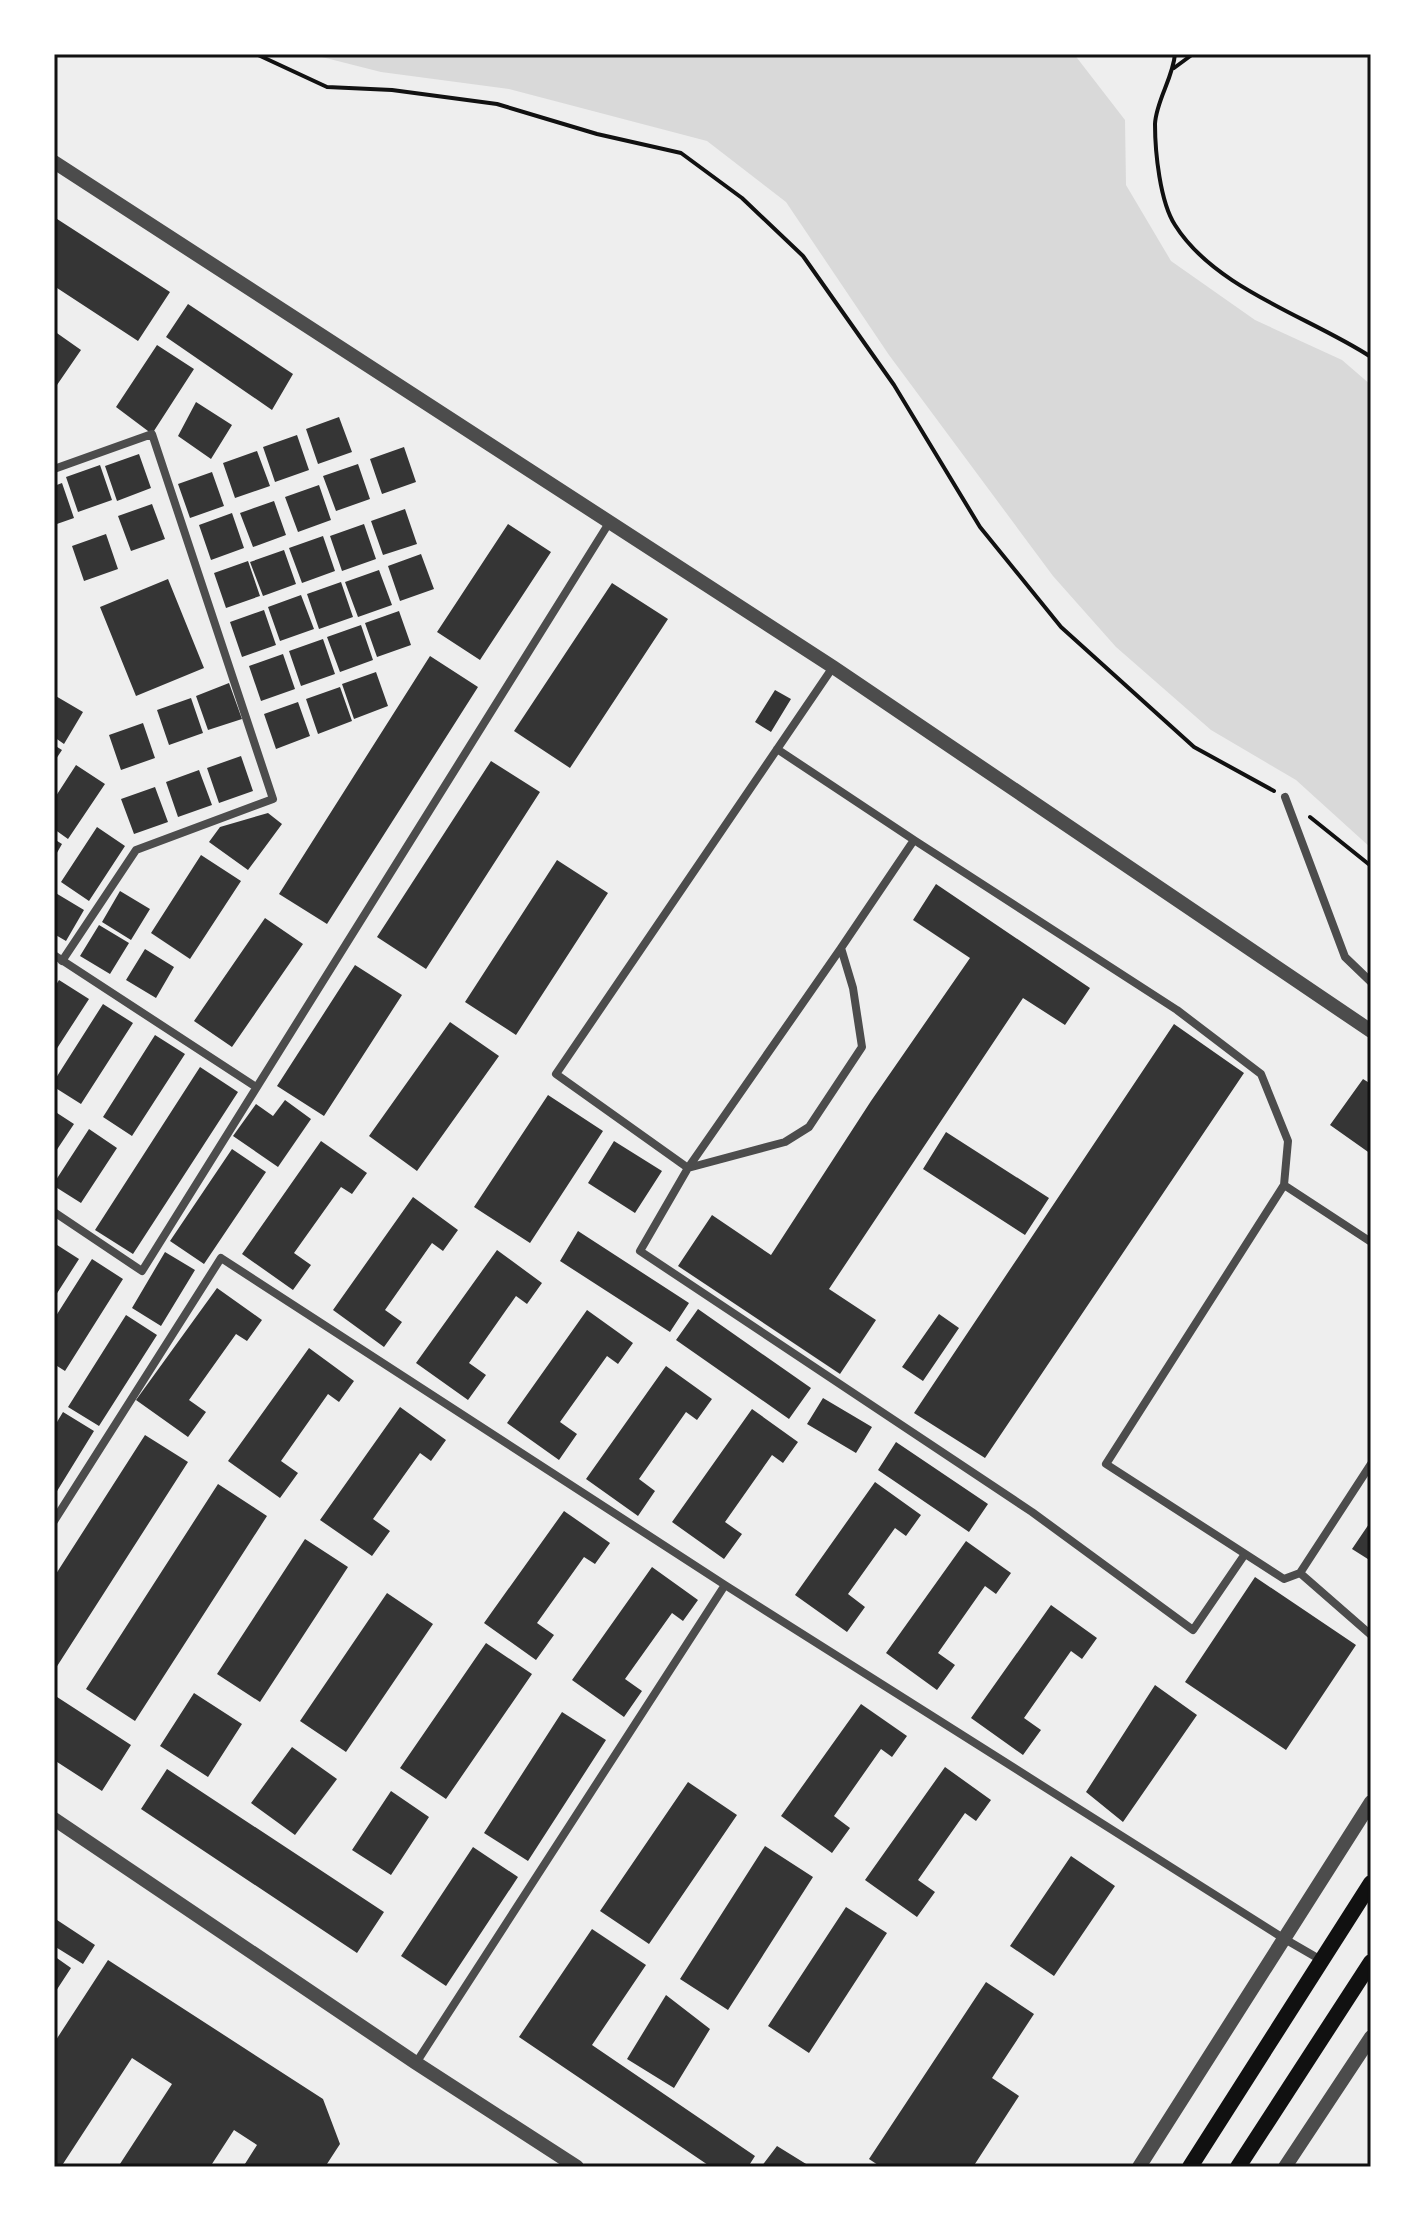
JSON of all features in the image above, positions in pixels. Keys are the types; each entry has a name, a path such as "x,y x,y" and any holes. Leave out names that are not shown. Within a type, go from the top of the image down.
{"main road":[{"path":"1190,2167 1371,1883"},
{"path":"1238,2167 1371,1962"}],"street":[{"path":"54,162 833,667 1371,1031"},
{"path":"54,469 152,434 273,799 136,850 58,958 256,1087"},
{"path":"54,1212 142,1271 609,523"},
{"path":"688,1168 556,1074 833,667"},
{"path":"777,749 1177,1010 1261,1074 1288,1141 1284,1185 1106,1464 1284,1579 1300,1573 1371,1464"},
{"path":"1285,797 1345,957 1371,982"},
{"path":"914,840 688,1168 640,1251 1032,1512 1193,1630 1245,1554"},
{"path":"688,1168 785,1142 809,1127 862,1047 853,988 841,948"},
{"path":"1284,1185 1371,1242"},
{"path":"54,1521 221,1258 725,1585 1322,1960"},
{"path":"1300,1573 1371,1635"},
{"path":"416,2063 725,1585"},
{"path":"1139,2167 1371,1802"},
{"path":"54,1819 416,2063 577,2167"},
{"path":"1285,2167 1371,2037"}],"path":[{"path":"256,54 327,87 392,90 497,104 597,134 681,153 742,198 803,256 894,385 980,527 1061,627 1194,747 1285,797 1371,866"},
{"path":"1175,54 1174,68 1155,120 1157,171 1173,223 1201,258 1272,304 1371,357"},
{"path":"1174,68 1193,54"}],"shaded area":[{"path":"54,54 1371,54 1371,2167 54,2167"},
{"path":"310,54 1074,54 1125,120 1126,185 1171,261 1255,320 1342,360 1371,385 1371,848 1296,780 1211,730 1116,647 1053,576 889,355 786,202 707,141 509,89 381,72"}],"building":[{"path":"54,217 170,292 138,341 54,286"},
{"path":"188,304 293,374 272,410 166,337"},
{"path":"54,331 81,350 57,385 54,383"},
{"path":"157,345 194,369 152,434 116,407"},
{"path":"196,402 232,425 211,459 178,436"},
{"path":"339,417 352,452 318,464 306,429"},
{"path":"297,435 309,470 275,482 263,447"},
{"path":"404,447 416,482 382,494 370,459"},
{"path":"257,451 270,486 235,498 223,463"},
{"path":"139,454 151,488 117,501 105,466"},
{"path":"358,464 370,499 336,511 323,476"},
{"path":"100,465 112,500 78,512 66,477"},
{"path":"212,472 224,506 190,518 178,484"},
{"path":"62,483 74,518 54,525 54,486"},
{"path":"319,485 331,520 298,532 285,497"},
{"path":"274,501 286,535 253,547 240,513"},
{"path":"152,504 165,539 131,551 118,516"},
{"path":"405,509 417,544 383,555 371,521"},
{"path":"232,513 244,548 211,560 199,525"},
{"path":"364,524 376,559 342,571 330,536"},
{"path":"508,524 551,552 480,660 437,632"},
{"path":"106,534 118,569 84,581 72,546"},
{"path":"323,536 335,571 302,583 289,548"},
{"path":"284,550 296,584 263,596 250,562"},
{"path":"421,554 434,589 400,601 388,566"},
{"path":"248,561 260,596 226,608 214,573"},
{"path":"379,570 392,605 358,617 345,582"},
{"path":"168,579 204,668 136,696 100,607"},
{"path":"341,582 353,617 319,629 307,594"},
{"path":"612,583 668,619 570,768 514,731"},
{"path":"301,595 314,629 280,641 268,607"},
{"path":"264,610 276,645 242,657 230,622"},
{"path":"399,611 411,645 377,657 365,623"},
{"path":"361,625 373,660 340,672 327,637"},
{"path":"323,639 335,674 301,686 289,651"},
{"path":"283,654 295,689 261,701 249,666"},
{"path":"430,656 478,687 327,924 279,894"},
{"path":"376,672 388,706 354,719 342,684"},
{"path":"229,683 242,719 208,730 196,696"},
{"path":"340,687 352,721 318,734 306,699"},
{"path":"775,690 791,699 771,732 755,722"},
{"path":"54,695 83,712 64,744 54,737"},
{"path":"191,698 203,733 169,745 157,710"},
{"path":"298,702 310,736 276,749 264,714"},
{"path":"143,723 155,758 121,770 109,735"},
{"path":"54,745 62,750 54,762"},
{"path":"241,756 253,791 219,803 207,768"},
{"path":"491,761 540,792 426,969 377,937"},
{"path":"76,765 105,784 68,839 54,829 54,799"},
{"path":"199,770 212,805 178,817 166,782"},
{"path":"155,787 168,822 134,834 121,799"},
{"path":"268,813 282,824 248,870 209,842 220,827"},
{"path":"97,827 125,846 89,901 61,882"},
{"path":"54,839 62,844 54,858"},
{"path":"201,855 241,881 190,959 151,933"},
{"path":"557,860 608,893 516,1035 465,1002"},
{"path":"936,884 1090,988 1065,1025 1023,998 829,1289 876,1320 840,1374 678,1266 712,1215 771,1255 871,1101 970,958 913,920"},
{"path":"120,891 150,909 131,940 102,922"},
{"path":"54,892 84,910 66,941 54,934"},
{"path":"265,918 303,944 232,1047 194,1021"},
{"path":"99,925 129,943 110,974 80,956"},
{"path":"145,949 174,967 156,998 126,980"},
{"path":"355,965 402,995 324,1116 277,1086"},
{"path":"59,980 89,999 54,1053 54,988"},
{"path":"103,1004 133,1023 81,1104 54,1087 54,1081"},
{"path":"450,1022 499,1056 417,1171 369,1136"},
{"path":"1174,1024 1244,1073 985,1458 914,1413"},
{"path":"155,1035 185,1054 132,1136 103,1117"},
{"path":"200,1067 238,1092 133,1254 95,1230"},
{"path":"1363,1079 1371,1084 1371,1154 1330,1125"},
{"path":"548,1095 603,1131 530,1243 474,1207"},
{"path":"285,1100 311,1119 278,1167 233,1136 256,1104 273,1116"},
{"path":"54,1111 74,1124 54,1154"},
{"path":"89,1129 117,1148 81,1203 54,1186 54,1183"},
{"path":"946,1132 1049,1198 1025,1235 923,1169"},
{"path":"321,1141 367,1173 352,1194 341,1187 294,1253 311,1265 293,1290 242,1254"},
{"path":"614,1141 662,1171 635,1213 588,1183"},
{"path":"232,1149 266,1172 204,1264 170,1241"},
{"path":"413,1197 458,1230 443,1251 432,1243 385,1310 402,1322 384,1347 333,1310"},
{"path":"578,1231 689,1303 670,1332 560,1261"},
{"path":"54,1243 79,1259 54,1298"},
{"path":"497,1250 542,1283 527,1304 516,1296 469,1363 486,1375 468,1400 416,1363"},
{"path":"165,1252 195,1270 161,1326 132,1308"},
{"path":"92,1259 123,1279 65,1371 54,1364 54,1319"},
{"path":"217,1288 262,1320 247,1341 236,1334 189,1400 206,1412 188,1437 136,1400"},
{"path":"698,1309 811,1388 789,1419 676,1340"},
{"path":"587,1310 633,1343 618,1364 607,1356 560,1422 577,1434 559,1460 507,1423"},
{"path":"939,1314 959,1328 923,1381 902,1367"},
{"path":"126,1315 157,1335 99,1426 68,1407"},
{"path":"309,1348 354,1381 339,1402 328,1394 281,1461 298,1473 280,1498 228,1461"},
{"path":"666,1366 712,1399 697,1420 686,1412 639,1479 655,1491 638,1516 586,1479"},
{"path":"823,1398 872,1427 856,1453 807,1424"},
{"path":"400,1407 446,1440 431,1461 420,1453 373,1519 390,1531 372,1556 320,1520"},
{"path":"752,1409 798,1442 783,1463 772,1455 725,1522 742,1534 724,1559 672,1522"},
{"path":"63,1412 94,1431 54,1496 54,1427"},
{"path":"145,1435 188,1462 54,1671 54,1577"},
{"path":"896,1442 988,1504 969,1532 878,1470"},
{"path":"875,1482 921,1515 906,1536 895,1528 848,1594 865,1607 847,1632 795,1595"},
{"path":"218,1484 267,1516 135,1721 86,1689"},
{"path":"564,1511 610,1543 595,1564 584,1557 537,1623 554,1635 536,1660 484,1623"},
{"path":"1371,1521 1371,1561 1352,1549"},
{"path":"305,1539 348,1567 260,1702 217,1674"},
{"path":"966,1541 1011,1573 996,1594 985,1586 938,1653 955,1665 937,1690 886,1653"},
{"path":"652,1567 698,1600 683,1621 672,1613 625,1679 642,1691 624,1717 572,1680"},
{"path":"1255,1577 1356,1645 1286,1750 1185,1682"},
{"path":"387,1593 433,1624 346,1752 300,1721"},
{"path":"1051,1605 1097,1638 1082,1659 1071,1651 1024,1718 1041,1730 1023,1755 971,1718"},
{"path":"486,1643 532,1674 446,1799 400,1768"},
{"path":"1155,1685 1197,1715 1123,1822 1086,1792"},
{"path":"194,1693 242,1724 208,1777 160,1746"},
{"path":"54,1695 131,1745 102,1791 54,1760"},
{"path":"861,1704 907,1736 892,1757 881,1749 834,1816 850,1828 832,1853 781,1816"},
{"path":"562,1712 606,1740 528,1861 484,1833"},
{"path":"292,1747 337,1779 295,1835 251,1803"},
{"path":"945,1767 991,1800 976,1821 965,1813 918,1880 935,1892 917,1917 865,1880"},
{"path":"167,1769 384,1912 357,1953 141,1809"},
{"path":"688,1782 737,1815 649,1944 600,1911"},
{"path":"391,1791 429,1817 391,1875 352,1850"},
{"path":"765,1846 813,1877 728,2010 680,1979"},
{"path":"473,1847 518,1877 446,1986 401,1956"},
{"path":"1071,1856 1115,1886 1054,1976 1010,1946"},
{"path":"846,1907 887,1933 809,2053 768,2026"},
{"path":"54,1918 95,1945 83,1964 54,1946"},
{"path":"592,1929 646,1965 592,2045 755,2156 748,2167 711,2167 519,2037"},
{"path":"54,1956 71,1968 54,1994"},
{"path":"108,1960 323,2099 340,2144 325,2167 243,2167 257,2145 234,2130 210,2167 118,2167 172,2084 132,2058 61,2167 54,2167 54,2043"},
{"path":"986,1982 1034,2014 992,2078 1019,2096 973,2167 881,2167 869,2159"},
{"path":"666,1995 710,2029 674,2088 627,2059"},
{"path":"777,2146 811,2167 761,2167"}]}
